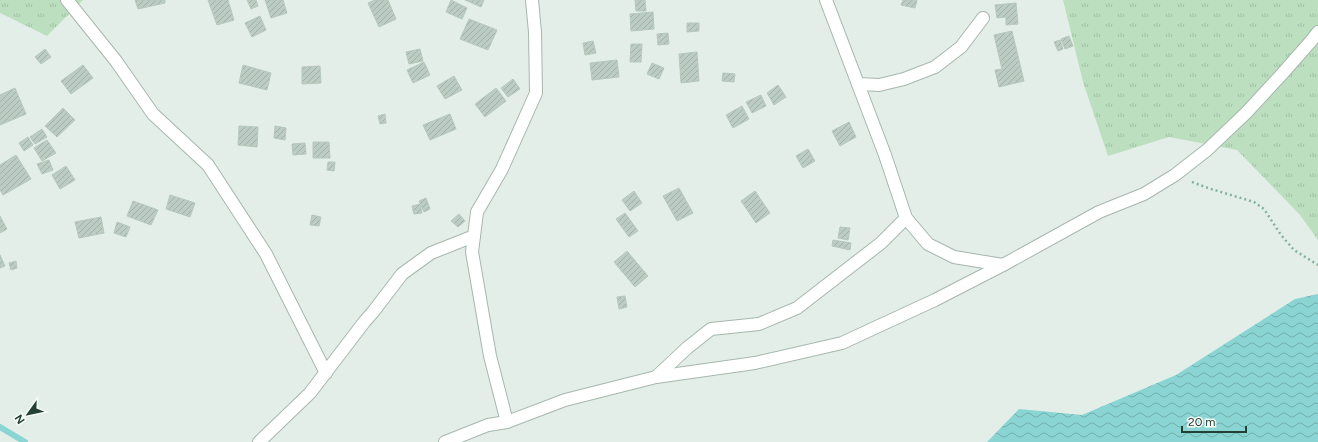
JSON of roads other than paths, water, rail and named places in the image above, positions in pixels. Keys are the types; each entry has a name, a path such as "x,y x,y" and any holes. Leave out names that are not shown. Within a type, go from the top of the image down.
{"street":[{"path":"67,0 116,61 153,114 208,165 266,254 326,373"},
{"path":"507,422 490,356 472,252 477,212 502,170 536,93 535,32 532,0"},
{"path":"826,0 906,218 928,244 954,257 1003,265"},
{"path":"858,84 879,85 904,79 935,67 961,47 983,18"},
{"path":"445,442 488,425 507,422 565,400 656,377 755,363 842,343 935,300 1003,265 1099,212 1144,194 1175,175 1207,150 1246,113 1318,32"},
{"path":"656,377 687,348 711,329 759,324 797,308 881,243 906,218"},
{"path":"259,442 310,394 402,274 431,253 474,236"}],"water":[{"path":"1318,294 1318,442 987,442 1019,409 1082,415 1176,375 1295,299"}],"waterway":[{"path":"0,427 25,442"}]}
